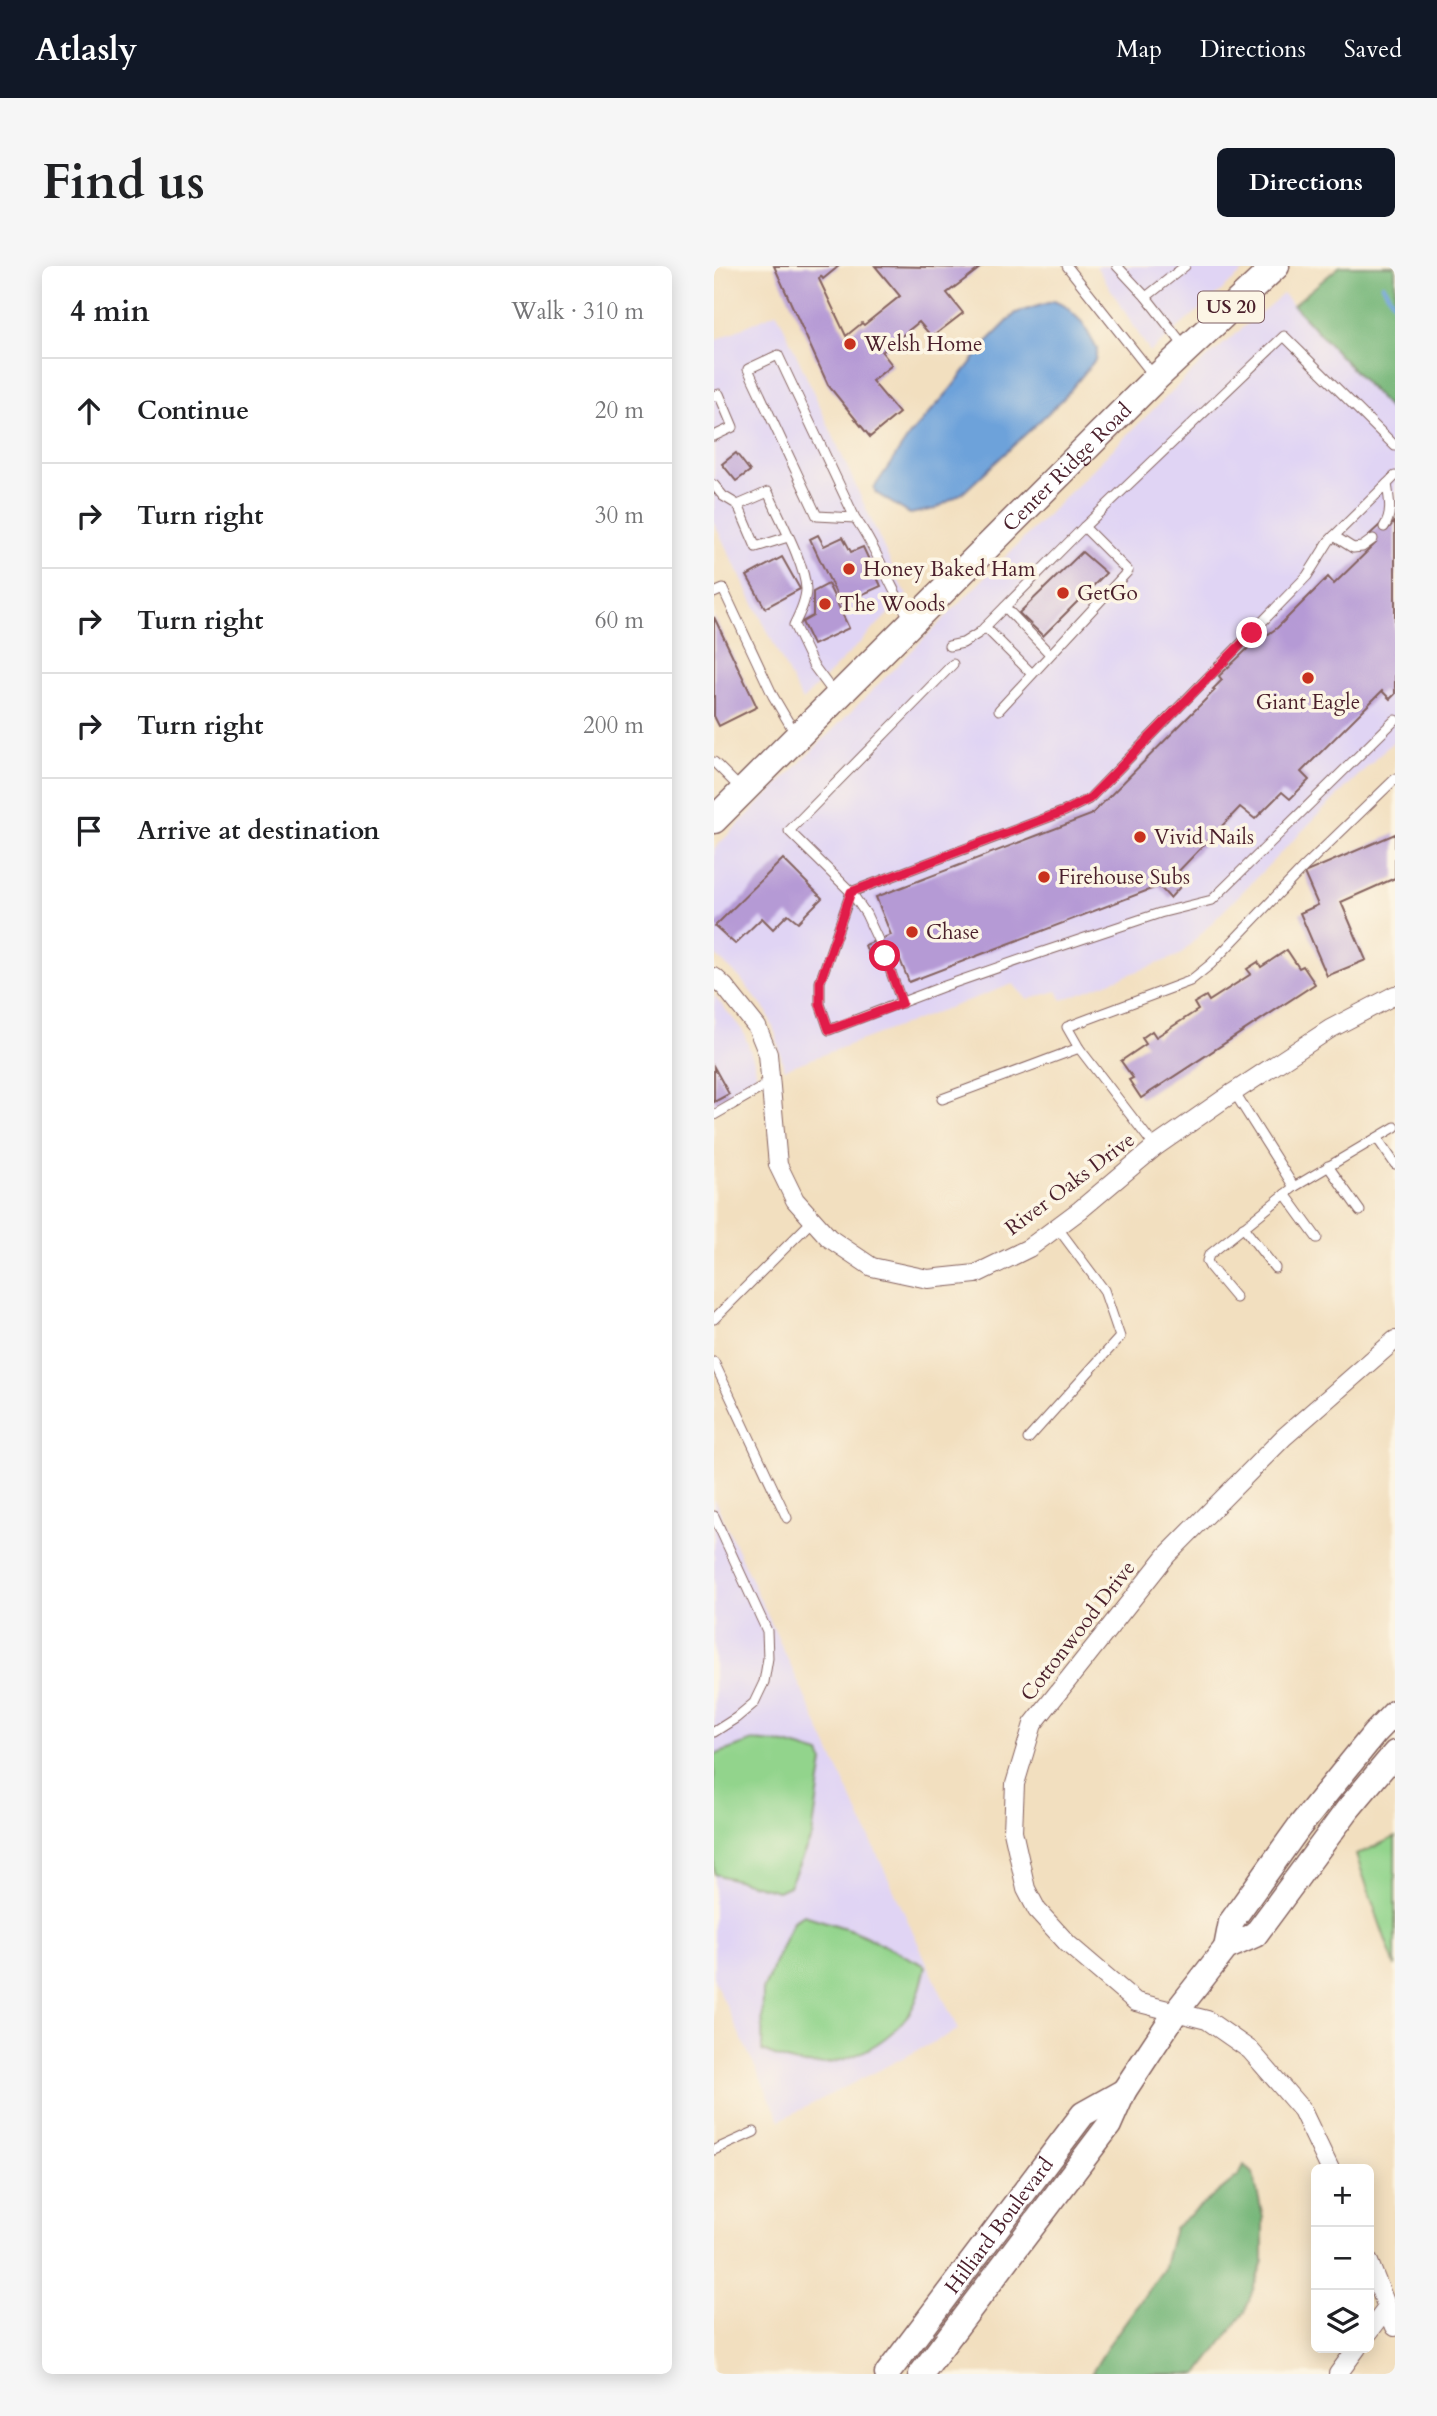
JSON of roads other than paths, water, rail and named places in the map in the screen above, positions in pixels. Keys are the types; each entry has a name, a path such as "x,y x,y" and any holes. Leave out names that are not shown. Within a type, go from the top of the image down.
{"main road":[{"name":"Center Ridge Road","path":"714,820 1156,378 1276,266"},
{"name":"Hilliard Boulevard","path":"921,2374 1110,2125 1124,2091 1176,2012 1226,1948 1231,1922 1299,1827 1395,1712"},
{"name":"Hilliard Boulevard","path":"1226,1948 1255,1935 1348,1810 1395,1753"},
{"name":"Hilliard Boulevard","path":"887,2374 1083,2114 1124,2091"}],"street":[{"name":"River Oaks Drive","path":"714,977 757,1027 768,1054 778,1165 795,1200 829,1238 872,1267 928,1279 976,1274 1029,1248 1155,1147 1234,1092 1330,1029 1395,995"},
{"name":"Cottonwood Drive","path":"1328,2164 1301,2110 1250,2050 1207,2020 1136,2001 1068,1944 1037,1910 1026,1889 1013,1831 1015,1784 1033,1724 1167,1555 1283,1437 1395,1340"},
{"path":"1374,2275 1395,2327"},
{"path":"1374,2325 1387,2308"},
{"path":"1338,2374 1353,2353"}],"lane":[{"path":"1068,266 1156,378"},
{"path":"1118,266 1186,349"},
{"path":"1146,297 1185,266"},
{"path":"949,646 968,640 985,627 1084,527 1283,336 1395,446"},
{"path":"855,519 817,516 748,369 778,355 855,519 912,622"},
{"path":"714,396 719,394 733,427 714,436"},
{"path":"851,892 1089,799 1307,576 1334,536 1395,476"},
{"path":"1384,527 1389,517 1387,484"},
{"path":"714,485 723,496 738,505 756,547 788,537"},
{"path":"738,505 768,492 801,568 806,590 800,614 794,625 813,665 837,697"},
{"path":"999,710 1128,571 1084,527"},
{"path":"1334,536 1353,548 1362,547 1373,540"},
{"path":"714,593 723,589 773,696 797,737"},
{"path":"1005,607 1050,654"},
{"path":"985,627 1032,674"},
{"path":"878,940 866,914 851,892 789,831 953,663"},
{"path":"851,892 820,982 820,1004 829,1030 1160,913 1212,900 1395,720"},
{"path":"714,762 743,791"},
{"path":"1155,1147 1079,1048 1067,1027 1190,981 1211,964 1302,869 1395,779"},
{"path":"885,956 902,1003"},
{"path":"942,1099 1079,1048"},
{"path":"714,1115 772,1082"},
{"path":"1234,1092 1317,1238"},
{"path":"1236,1298 1210,1267 1207,1261 1209,1255 1289,1191 1395,1128"},
{"path":"1377,1138 1395,1164"},
{"path":"1328,1166 1360,1211"},
{"path":"714,1319 813,1220"},
{"path":"1027,1439 1119,1337 1104,1290 1057,1227"},
{"path":"1243,1227 1275,1268"},
{"path":"714,1362 788,1518"},
{"path":"714,1516 767,1631 768,1658 764,1682 754,1703 714,1732"},
{"path":"714,2150 754,2132"}],"water":[{"path":"1054,301 1065,306 1082,322 1097,349 1095,360 1063,399 964,492 935,509 910,514 876,493 874,488 909,436 988,341 1016,313"}],"waterway":[{"path":"1383,285 1395,305"}],"place":[{"name":"Welsh Home","path":"850,344"},
{"name":"Honey Baked Ham","path":"849,569"},
{"name":"GetGo","path":"1063,593"},
{"name":"The Woods","path":"825,604"},
{"name":"Giant Eagle","path":"1308,678"},
{"name":"Vivid Nails","path":"1140,837"},
{"name":"Firehouse Subs","path":"1044,877"},
{"name":"Chase","path":"912,932"}]}
